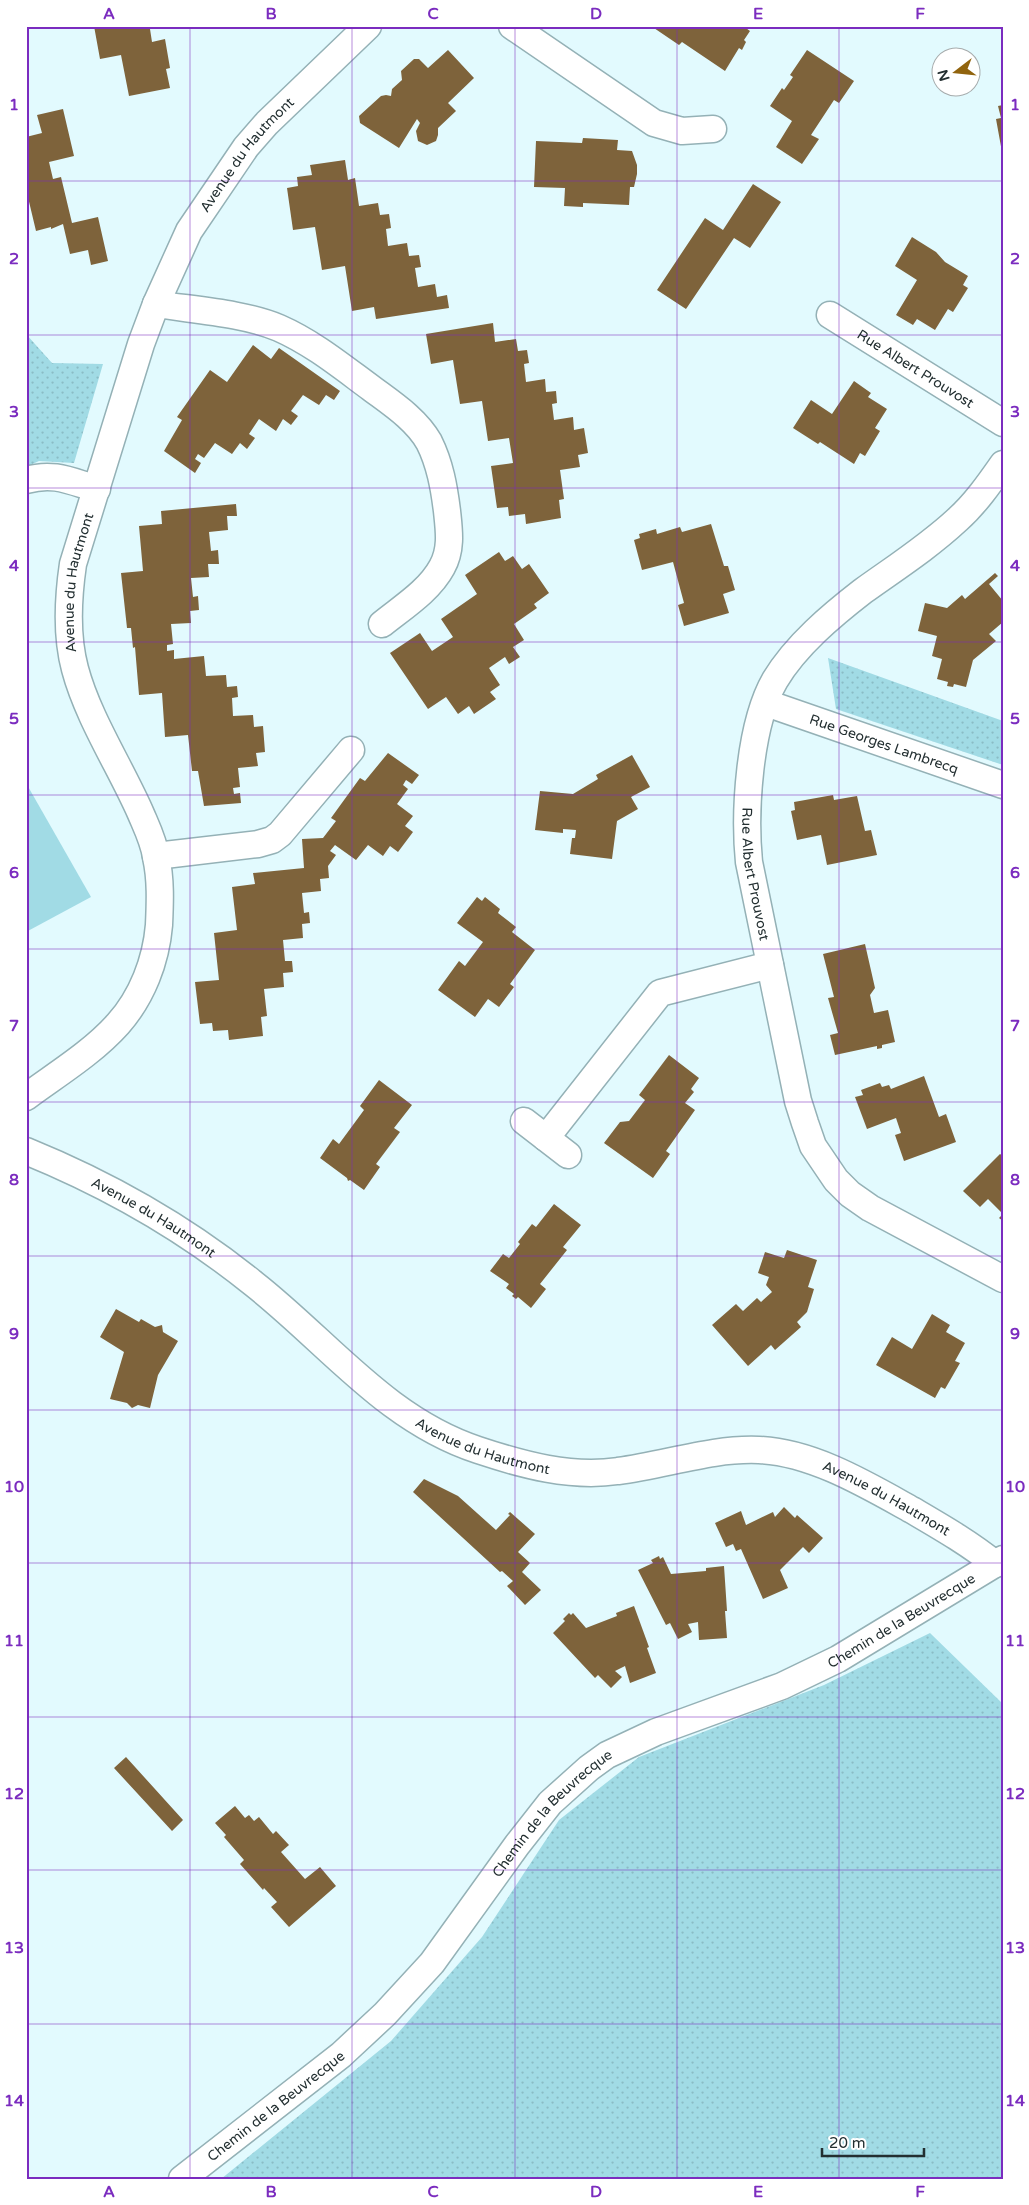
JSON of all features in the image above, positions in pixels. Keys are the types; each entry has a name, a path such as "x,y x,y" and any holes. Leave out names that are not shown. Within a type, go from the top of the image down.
{"street":[{"name":"Avenue du Hautmont","path":"26,1097 102,1041 132,1006 144,986 158,939 159,901 156,856 137,806 89,706 75,670 69,626 70,583 73,564 141,344 156,304 189,231 246,147 267,122 368,26"},
{"path":"512,26 654,123 682,131 713,129"},
{"path":"156,304 250,319 277,327 301,338 330,357 400,410 416,424 428,440 437,460 443,482 450,535 448,553 433,581 382,624"},
{"name":"Rue Albert Prouvost","path":"830,315 1003,423"},
{"name":"Rue Albert Prouvost","path":"1003,464 983,492 959,519 936,539 861,593 810,638 791,658 775,680 766,703 754,746 747,842 798,1101 813,1146 824,1164 850,1194 870,1208 1003,1279"},
{"path":"26,480 41,476 57,476 97,489"},
{"name":"Rue Georges Lambrecq","path":"766,703 1003,785"},
{"path":"156,856 258,844 272,840 280,834 351,750"},
{"path":"546,1138 660,993 770,965"},
{"path":"524,1121 568,1155"},
{"name":"Avenue du Hautmont","path":"26,1151 150,1213 218,1257 279,1304 341,1362 392,1406 445,1437 476,1450 541,1468 569,1472 618,1471 718,1452 762,1450 786,1454 805,1459 868,1485 999,1561"},
{"name":"Chemin de la Beuvrecque","path":"182,2179 340,2055 385,2014 432,1963 517,1845 550,1803 589,1768 607,1755 656,1732 774,1689 838,1659 999,1561"}],"shaded area":[{"path":"26,334 52,363 103,364 74,463 39,461 26,467"},
{"path":"828,658 1003,721 1003,765 836,709"},
{"path":"26,783 91,897 26,932"},
{"path":"930,1633 1003,1704 1003,2179 221,2179 391,2041 482,1937 559,1820 639,1757 824,1685"}],"building":[{"path":"94,26 157,26 150,29 152,42 165,39 170,68 166,69 170,88 129,96 121,55 100,59"},
{"path":"651,26 743,26 750,31 744,40 746,42 742,50 739,48 725,71 682,42 679,45"},
{"path":"448,50 474,78 448,103 456,111 438,128 436,141 427,145 418,141 416,131 420,123 417,119 399,148 360,123 359,116 381,96 391,96 392,89 402,80 401,71 414,59 419,59 428,68"},
{"path":"807,50 854,81 839,103 834,100 811,135 819,139 802,164 776,147 792,121 770,106 782,88 784,90 793,77 790,75"},
{"path":"1003,105 1002,152 996,119 1001,118 998,106"},
{"path":"63,109 74,156 49,162 53,179 61,177 72,223 98,217 108,261 91,265 88,250 70,254 63,224 51,229 51,227 36,231 26,189 26,137 42,133 37,115"},
{"path":"583,138 618,140 617,150 632,151 637,165 637,174 634,187 630,187 629,205 583,203 583,207 564,206 565,188 534,187 536,141 582,143"},
{"path":"345,160 348,180 355,178 359,206 378,203 380,215 389,214 391,228 386,229 388,246 407,243 409,256 419,255 421,267 415,268 418,287 435,284 437,297 447,295 449,308 376,319 374,307 352,311 345,266 322,270 315,227 293,230 287,188 298,186 297,177 312,175 310,165"},
{"path":"753,184 781,202 750,248 734,238 686,309 657,290 705,218 723,230"},
{"path":"912,237 936,252 945,262 968,276 963,285 968,288 953,312 948,309 935,330 917,319 913,325 896,315 917,280 895,266"},
{"path":"493,323 495,342 516,339 518,351 527,350 529,363 524,364 526,382 545,379 546,392 556,391 557,403 552,404 554,420 573,417 574,430 584,428 588,453 578,455 580,467 560,470 564,499 559,500 561,518 526,524 525,514 509,516 508,507 497,508 491,466 513,463 509,438 488,441 482,401 460,404 453,360 431,364 426,334"},
{"path":"253,345 271,359 279,348 340,391 334,400 326,395 319,405 303,395 291,411 298,416 291,425 283,419 276,431 259,419 249,434 255,438 247,449 240,443 232,454 215,443 204,458 198,454 195,459 201,463 195,473 164,451 182,420 177,417 210,370 227,382"},
{"path":"854,381 871,393 868,397 887,409 875,428 880,431 865,456 860,453 854,464 820,442 818,444 793,428 811,400 832,414"},
{"path":"236,504 237,516 227,516 228,530 209,532 211,551 218,550 219,564 208,564 209,577 191,578 193,597 198,596 199,610 190,611 191,623 171,624 173,644 167,645 167,651 174,650 174,659 204,656 206,676 226,675 227,687 237,686 238,697 232,698 233,716 253,715 254,727 263,726 265,752 256,753 258,766 238,768 240,787 233,788 234,794 240,793 241,803 204,806 198,771 192,771 188,735 165,737 162,693 139,695 135,647 133,648 131,628 127,628 121,573 143,571 139,526 162,524 161,511"},
{"path":"711,524 724,566 728,566 735,590 723,594 729,613 684,626 678,605 684,603 673,562 642,570 634,540 640,538 639,534 656,529 657,534 680,527 682,532"},
{"path":"499,552 505,561 513,556 522,569 529,564 549,593 534,604 537,608 514,624 524,640 513,647 520,657 509,664 505,657 489,668 500,685 490,692 496,699 474,714 469,706 458,714 446,697 428,709 390,653 420,633 432,651 453,637 441,619 477,594 465,575"},
{"path":"995,573 998,576 989,584 1003,601 1003,622 989,634 996,641 973,660 966,687 954,684 953,687 947,686 948,682 937,679 942,659 932,656 937,636 918,631 925,603 947,608 962,595 965,599"},
{"path":"388,753 419,775 412,784 406,780 403,785 408,789 397,804 413,816 405,826 413,832 398,852 390,846 383,856 368,845 356,860 335,845 330,851 336,855 328,866 329,878 320,879 321,891 302,893 304,913 309,912 310,923 302,924 303,938 283,940 285,961 292,961 293,972 283,973 284,987 264,989 267,1016 261,1017 263,1036 229,1040 228,1030 213,1031 212,1023 200,1024 195,982 219,980 214,933 237,930 232,887 255,884 253,873 304,868 302,839 323,838 336,821 331,818 360,778 365,781"},
{"path":"632,755 650,787 631,797 638,809 617,821 612,859 570,854 572,838 575,838 576,830 563,829 563,833 535,830 540,791 573,794 598,779 596,775"},
{"path":"833,795 834,800 857,796 865,831 871,830 877,855 827,865 821,835 797,840 791,811 795,810 794,802"},
{"path":"477,897 482,901 485,897 500,909 498,913 516,927 512,932 535,950 510,984 514,987 499,1007 488,999 475,1017 438,990 459,961 465,966 483,942 457,923"},
{"path":"865,944 875,988 870,995 874,1013 888,1010 895,1042 882,1045 882,1048 877,1049 877,1046 835,1055 830,1035 838,1033 828,998 834,997 823,954"},
{"path":"669,1055 699,1078 691,1089 694,1092 685,1103 695,1110 666,1151 670,1154 653,1178 604,1143 620,1122 629,1121 645,1100 639,1095"},
{"path":"924,1076 939,1117 946,1114 956,1142 904,1161 895,1135 901,1133 896,1118 867,1129 855,1097 863,1095 861,1090 880,1083 882,1087 889,1085 891,1089"},
{"path":"379,1080 412,1105 394,1128 400,1132 376,1164 380,1167 364,1190 350,1180 348,1181 347,1178 320,1158 333,1139 339,1144 364,1110 360,1106"},
{"path":"1000,1154 1003,1156 1003,1214 988,1199 980,1207 963,1191"},
{"path":"554,1204 581,1225 563,1247 567,1250 540,1284 546,1289 531,1308 518,1297 516,1299 512,1296 514,1294 506,1288 509,1284 490,1271 503,1254 509,1258 520,1244 518,1242 532,1224 536,1227"},
{"path":"787,1250 817,1260 808,1287 814,1289 807,1312 797,1322 801,1327 775,1350 771,1345 748,1366 712,1325 736,1304 743,1311 757,1298 761,1302 772,1292 766,1285 769,1277 758,1273 765,1252 784,1258"},
{"path":"116,1309 139,1322 141,1319 155,1327 162,1325 163,1332 178,1341 158,1375 150,1408 138,1405 132,1408 127,1403 110,1399 124,1352 100,1337"},
{"path":"932,1314 950,1325 946,1332 965,1343 955,1361 960,1363 945,1389 941,1387 935,1398 876,1365 892,1337 912,1349"},
{"path":"424,1479 458,1496 496,1530 510,1515 508,1514 510,1512 535,1534 518,1552 530,1563 522,1572 541,1590 525,1605 507,1586 513,1581 502,1571 500,1572 413,1492"},
{"path":"784,1507 795,1518 797,1515 823,1538 809,1553 803,1547 780,1570 788,1588 763,1599 741,1549 736,1551 733,1544 726,1547 715,1523 741,1511 746,1525 773,1512 775,1517"},
{"path":"659,1556 660,1559 663,1557 671,1574 706,1571 706,1568 724,1566 727,1638 699,1640 698,1622 688,1624 692,1632 678,1639 670,1623 666,1625 638,1570 653,1563 651,1560"},
{"path":"634,1606 656,1673 630,1683 625,1666 615,1671 622,1677 611,1688 598,1675 595,1678 553,1633 565,1621 563,1619 569,1613 571,1615 573,1613 586,1628 617,1616 616,1613"},
{"path":"126,1757 183,1820 172,1831 114,1768"},
{"path":"235,1806 245,1818 249,1815 254,1821 259,1817 273,1834 276,1831 289,1845 281,1852 305,1879 320,1867 336,1886 289,1927 271,1907 277,1902 264,1888 263,1890 240,1864 244,1860 224,1837 226,1835 215,1823"}]}
